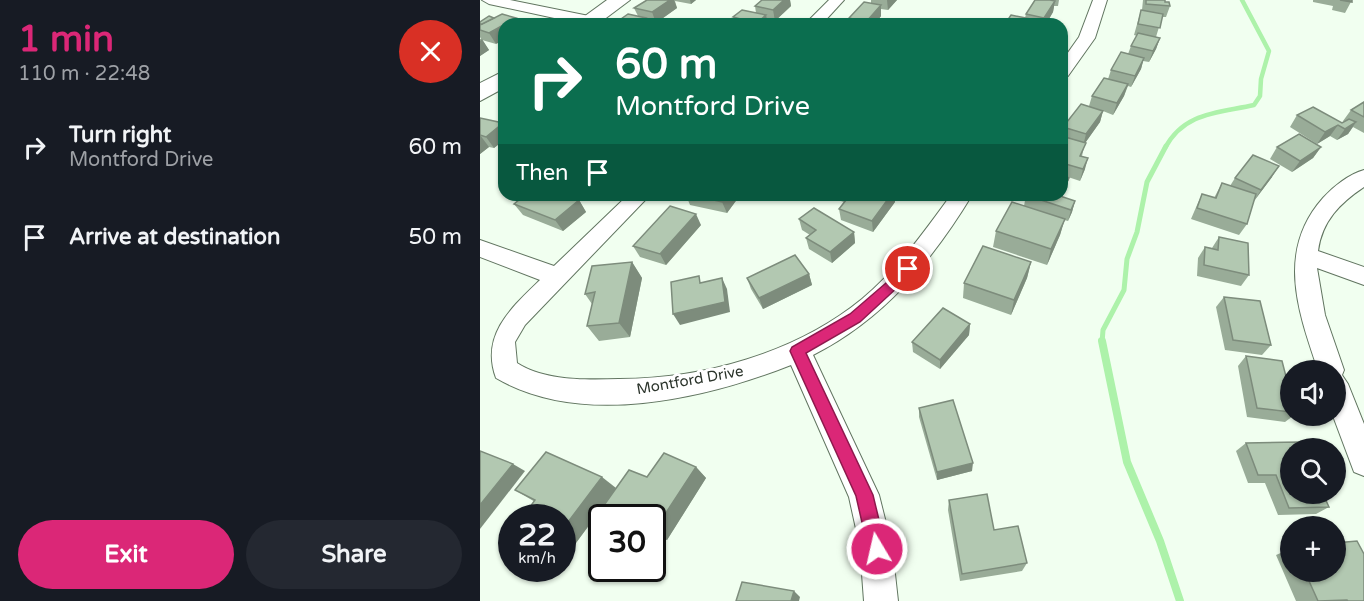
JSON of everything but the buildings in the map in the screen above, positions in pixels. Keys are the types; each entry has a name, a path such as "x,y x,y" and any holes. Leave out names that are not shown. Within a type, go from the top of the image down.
{"main road":[{"path":"594,18 620,0"},
{"path":"480,94 498,82"}],"street":[{"path":"489,0 566,18"},
{"path":"819,18 837,0"},
{"path":"1068,64 1087,38 1100,0"},
{"path":"1327,360 1310,310 1304,281 1305,255 1317,217 1331,199 1364,177"},
{"name":"Montford Drive","path":"634,201 516,318 505,333 500,349 505,370 525,382 580,391 624,392 721,378 758,367 798,351 855,318 885,293 908,269 958,201"},
{"path":"480,248 557,277"},
{"path":"1305,255 1364,276"},
{"path":"798,351 864,495 871,517 879,566 881,601"},
{"path":"1346,414 1364,462"}],"waterway":[{"path":"1165,148 1173,136 1192,121 1203,116 1254,105 1260,96 1261,79 1269,51 1242,0"},
{"path":"1102,342 1103,330 1124,290 1127,259 1137,232 1147,182 1166,146"},
{"path":"1102,342 1127,462 1160,541 1180,601"}],"route":[{"path":"877,549 864,495 798,351 855,318 885,293 908,269"}]}
